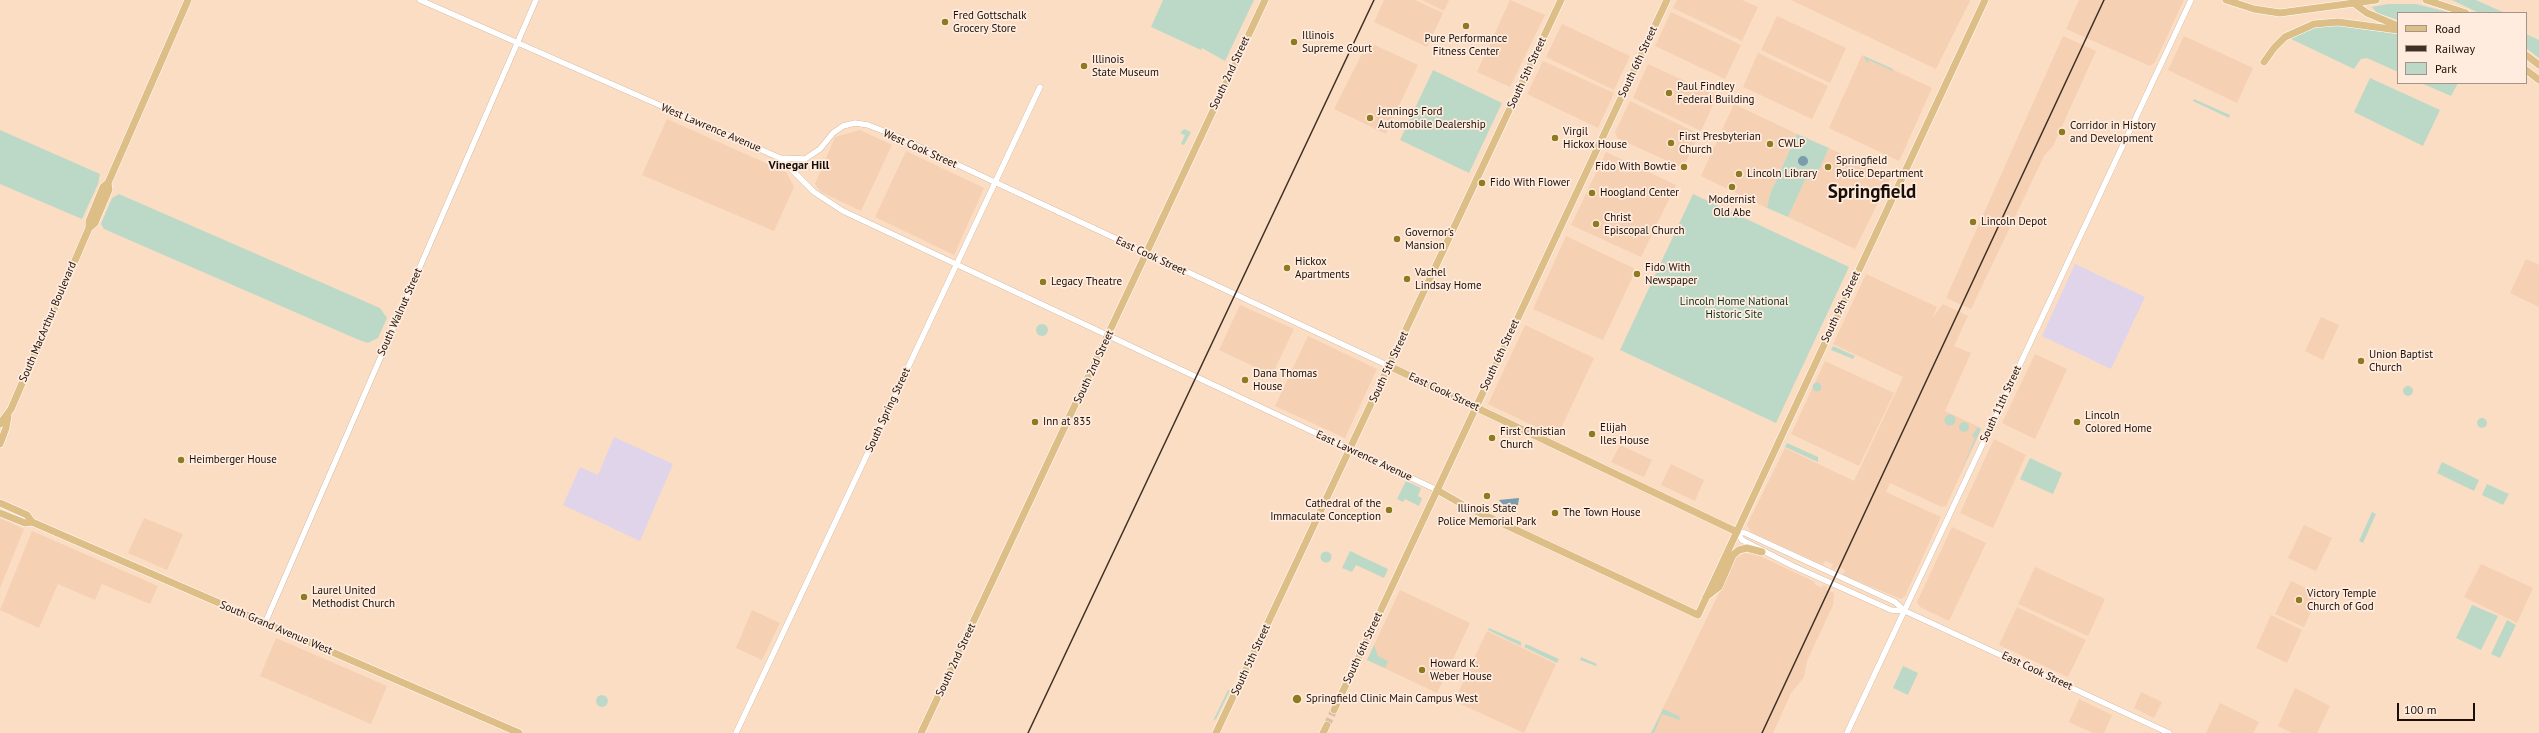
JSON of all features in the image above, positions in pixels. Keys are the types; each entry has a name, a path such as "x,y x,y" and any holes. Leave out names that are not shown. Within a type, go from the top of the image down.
{"main road":[{"name":"South MacArthur Boulevard","path":"0,444 6,428 8,416 89,228 94,223 107,195 108,183 188,0"},
{"name":"South 2nd Street","path":"921,733 1109,336 1265,0"},
{"name":"South 5th Street","path":"1216,733 1561,0"},
{"name":"South 6th Street","path":"1334,710 1668,0"},
{"name":"South 9th Street","path":"1698,615 1985,0"},
{"path":"2226,0 2254,9 2280,12 2317,9 2350,2 2376,0"},
{"path":"2317,9 2324,0"},
{"path":"2426,0 2463,12"},
{"path":"2350,2 2368,13 2397,26"},
{"path":"2264,62 2282,40 2294,31 2314,24 2338,22 2397,30"},
{"path":"2527,57 2539,65"},
{"path":"2527,71 2539,80"},
{"name":"East Cook Street","path":"1389,366 1737,532"},
{"name":"South MacArthur Boulevard","path":"0,424 8,416"},
{"name":"East Lawrence Avenue","path":"1437,490 1465,506 1698,615"},
{"name":"South Grand Avenue West","path":"0,503 27,515 32,522 519,733"},
{"name":"South Grand Avenue West","path":"0,513 25,523 32,522"},
{"path":"1706,598 1719,587 1736,552 1747,548 1762,552"},
{"path":"1323,733 1327,725"}],"street":[{"name":"West Lawrence Avenue","path":"420,0 780,158 822,198 843,211 1030,299"},
{"name":"South Walnut Street","path":"265,623 536,0"},
{"name":"South 11th Street","path":"1847,733 2191,0"},
{"name":"South Spring Street","path":"736,733 1040,87"},
{"name":"West Cook Street","path":"780,158 805,159 820,148 839,128 848,124 862,124 896,136 1064,215"},
{"name":"East Cook Street","path":"1064,215 1389,366"},
{"name":"East Lawrence Avenue","path":"1030,299 1437,490"},
{"name":"East Cook Street","path":"1737,532 1742,540 1762,552 1891,610 1905,611"},
{"name":"East Cook Street","path":"1737,532 1748,534 1895,602 1905,611 2169,733"}],"shaded area":[{"path":"1384,0 1415,0 1443,13 1427,47 1374,22"},
{"path":"1422,0 1449,0 1444,11"},
{"path":"1510,0 1545,15 1510,87 1477,72"},
{"path":"1677,0 1742,0 1758,7 1742,41 1673,8"},
{"path":"1791,0 1970,0 1970,1 1936,69"},
{"path":"2079,0 2184,0 2155,62 2150,66 2066,29"},
{"path":"1671,12 1741,45 1725,79 1655,46"},
{"path":"1777,16 1846,48 1830,83 1761,50"},
{"path":"1562,24 1630,56 1614,90 1546,57"},
{"path":"2063,36 2096,51 2053,146 2044,156 1971,309 1946,298"},
{"path":"2184,36 2253,68 2237,103 2168,70"},
{"path":"1368,42 1418,65 1386,134 1334,109"},
{"path":"1758,53 1828,86 1812,119 1743,87"},
{"path":"1862,55 1932,88 1899,161 1829,128"},
{"path":"1543,61 1614,93 1598,128 1527,94"},
{"name":"Paul Findley Federal Building","path":"1648,64 1717,96 1701,131 1633,98"},
{"path":"1630,101 1699,134 1683,168 1617,138 1615,132"},
{"path":"1734,104 1797,134 1770,194 1767,208 1701,176"},
{"path":"667,119 786,172 794,187 774,231 642,175"},
{"path":"860,130 892,145 861,211 821,192 815,184 835,137"},
{"path":"1829,148 1891,177 1855,249 1788,217 1805,180 1808,179 1814,181"},
{"path":"906,151 984,188 954,255 875,217"},
{"path":"1606,152 1676,185 1641,257 1571,225"},
{"path":"1566,236 1633,268 1635,272 1603,340 1533,309"},
{"path":"2526,259 2539,265 2539,307 2510,293"},
{"path":"2075,264 2145,297 2111,369 2042,336"},
{"path":"1866,274 1937,307 1932,318 1943,304 1968,316 1954,346 1971,353 1945,411 1977,426 1981,430 1946,506 1942,507 1890,483 1886,492 1941,517 1905,596 1901,599 1843,575 1845,570 1837,566 1835,570 1831,568 1833,564 1825,561 1823,565 1751,532 1747,525 1785,448 1854,481 1903,377 1833,344"},
{"path":"1240,305 1294,329 1272,375 1219,350"},
{"path":"2321,317 2339,325 2323,360 2305,351"},
{"path":"1525,325 1594,358 1557,437 1488,404"},
{"path":"1308,336 1377,369 1345,438 1275,406"},
{"path":"2035,354 2067,369 2035,439 2002,423"},
{"path":"1825,361 1894,393 1859,466 1791,434"},
{"path":"614,437 673,464 640,541 563,505 580,467 598,475"},
{"path":"1994,439 2026,455 1993,528 1960,513"},
{"path":"1620,445 1652,460 1644,477 1611,462"},
{"path":"1671,464 1704,480 1695,501 1661,485"},
{"path":"0,518 24,529 0,588"},
{"path":"144,518 183,534 167,570 128,553"},
{"path":"2304,525 2332,538 2316,571 2288,558"},
{"path":"1952,527 1986,543 1949,621 1920,607 1917,602"},
{"path":"32,531 158,586 150,604 102,584 95,600 58,584 39,628 0,610"},
{"path":"1744,553 1760,556 1815,582 1814,584 1822,588 1823,585 1827,587 1826,590 1834,593 1833,605 1807,661 1804,677 1791,693 1773,733 1651,733 1736,558"},
{"path":"2481,564 2533,588 2517,623 2464,597"},
{"path":"2035,567 2105,599 2088,636 2018,604"},
{"path":"2291,581 2319,594 2304,627 2275,614"},
{"path":"1400,590 1470,623 1437,693 1367,660"},
{"path":"2017,607 2086,640 2068,677 1999,645"},
{"path":"752,610 780,623 762,660 736,648"},
{"path":"2271,615 2302,630 2287,663 2256,648"},
{"path":"1487,631 1556,664 1524,733 1454,701"},
{"path":"276,638 387,686 371,724 260,676"},
{"path":"2295,688 2330,706 2317,733 2292,733 2278,726"},
{"path":"2141,692 2162,702 2154,718 2134,708"},
{"path":"2079,699 2112,715 2104,733 2093,733 2069,722"},
{"path":"2220,703 2259,722 2253,733 2206,733"}],"green space":[{"path":"1163,0 1254,0 1225,61 1202,48 1201,50 1151,27"},
{"path":"2452,0 2476,0 2503,12 2477,12"},
{"path":"2388,4 2416,4 2448,12 2397,12 2397,20 2377,13 2372,7"},
{"path":"2327,24 2397,34 2397,72 2367,58 2361,59 2354,69 2289,38 2304,30"},
{"path":"2527,34 2539,40 2539,58 2527,49"},
{"path":"1864,56 1893,69 1893,71 1869,60 1867,63"},
{"path":"1433,70 1502,103 1469,173 1400,140"},
{"path":"2370,78 2440,110 2423,146 2354,112"},
{"path":"2423,84 2457,84 2451,96"},
{"path":"2194,99 2230,115 2229,118 2193,101"},
{"path":"1184,129 1191,132 1184,145 1181,144 1185,135 1180,133"},
{"path":"0,130 100,174 98,184 82,219 0,184"},
{"path":"1797,134 1829,148 1814,181 1808,179 1805,180 1788,217 1767,208 1770,194"},
{"path":"119,194 380,308 387,318 378,338 368,343 359,340 104,229 101,224 112,198"},
{"name":"Lincoln Home National Historic Site","path":"1693,194 1849,267 1776,423 1620,350"},
{"path":"1042,324 1046,326 1048,330 1046,334 1042,336 1038,334 1036,330 1038,326"},
{"path":"1833,346 1855,356 1853,359 1831,350"},
{"path":"1815,383 1819,383 1821,387 1819,391 1815,391 1813,389 1813,385"},
{"path":"2406,386 2410,386 2412,387 2412,395 2406,396 2403,393 2403,389"},
{"path":"1950,414 1954,416 1956,420 1954,424 1950,426 1946,424 1944,420 1946,416"},
{"path":"2480,418 2484,418 2486,419 2486,427 2480,428 2477,425 2477,421"},
{"path":"1962,422 1966,422 1968,423 1968,431 1962,432 1959,429 1959,425"},
{"path":"1978,427 1981,429 1961,472 1975,438 1972,436"},
{"path":"1787,443 1818,457 1818,462 1785,447"},
{"path":"2030,458 2062,473 2053,494 2020,479"},
{"path":"2442,462 2479,480 2474,491 2437,473"},
{"path":"1406,481 1421,488 1418,496 1422,498 1419,506 1405,499 1403,502 1397,499"},
{"path":"2487,484 2509,494 2503,505 2482,495"},
{"path":"2372,512 2376,514 2363,543 2359,541"},
{"path":"1326,551 1330,553 1332,557 1330,561 1326,563 1322,561 1320,557 1322,553"},
{"path":"1350,551 1388,569 1384,578 1356,565 1352,572 1342,568"},
{"path":"2472,605 2498,616 2481,650 2456,638"},
{"path":"2507,620 2516,625 2500,658 2491,654"},
{"path":"1489,628 1521,642 1521,646 1488,630"},
{"path":"1526,644 1559,659 1557,663 1524,647"},
{"path":"1374,645 1378,656 1388,661 1385,668 1367,660"},
{"path":"1581,657 1597,664 1596,666 1580,660"},
{"path":"1903,666 1918,673 1908,695 1893,688"},
{"path":"1228,690 1230,690 1216,719 1213,721"},
{"path":"602,695 606,697 608,701 606,705 602,707 598,705 596,701 598,697"},
{"path":"1663,709 1679,716 1680,720 1662,714 1654,733 1651,733"}],"water":[{"path":"1801,156 1805,156 1807,157 1807,165 1801,166 1798,163 1798,159"},
{"path":"1519,498 1518,505 1505,507 1499,500"}],"tunnel":[{"path":"1327,725 1334,710"}],"railway":[{"path":"1028,733 1374,0"},
{"path":"1762,733 2104,0"}],"place":[{"name":"Fred Gottschalk Grocery Store","path":"945,22"},
{"name":"Pure Performance Fitness Center","path":"1466,26"},
{"name":"Illinois Supreme Court","path":"1294,42"},
{"name":"Illinois State Museum","path":"1084,66"},
{"name":"Paul Findley Federal Building","path":"1669,93"},
{"name":"Jennings Ford Automobile Dealership","path":"1370,118"},
{"name":"Corridor in History and Development","path":"2062,132"},
{"name":"Virgil Hickox House","path":"1555,138"},
{"name":"First Presbyterian Church","path":"1671,143"},
{"name":"CWLP","path":"1770,144"},
{"name":"Fido With Bowtie","path":"1684,167"},
{"name":"Springfield Police Department","path":"1828,167"},
{"name":"Lincoln Library","path":"1739,174"},
{"name":"Fido With Flower","path":"1482,183"},
{"name":"Modernist Old Abe","path":"1732,187"},
{"name":"Hoogland Center","path":"1592,193"},
{"name":"Lincoln Depot","path":"1973,222"},
{"name":"Christ Episcopal Church","path":"1596,224"},
{"name":"Governor's Mansion","path":"1397,239"},
{"name":"Hickox Apartments","path":"1287,268"},
{"name":"Fido With Newspaper","path":"1637,274"},
{"name":"Vachel Lindsay Home","path":"1407,279"},
{"name":"Legacy Theatre","path":"1043,282"},
{"name":"Union Baptist Church","path":"2361,361"},
{"name":"Dana Thomas House","path":"1245,380"},
{"name":"Inn at 835","path":"1035,422"},
{"name":"Lincoln Colored Home","path":"2077,422"},
{"name":"Elijah Iles House","path":"1592,434"},
{"name":"First Christian Church","path":"1492,438"},
{"name":"Heimberger House","path":"181,460"},
{"name":"Illinois State Police Memorial Park","path":"1487,496"},
{"name":"Cathedral of the Immaculate Conception","path":"1389,510"},
{"name":"The Town House","path":"1555,513"},
{"name":"Laurel United Methodist Church","path":"304,597"},
{"name":"Victory Temple Church of God","path":"2299,600"},
{"name":"Howard K. Weber House","path":"1422,670"},
{"name":"Springfield Clinic Main Campus West","path":"1297,699"}],"district":[{"name":"Vinegar Hill","path":"799,166"},
{"name":"Springfield","path":"1872,193"}]}
